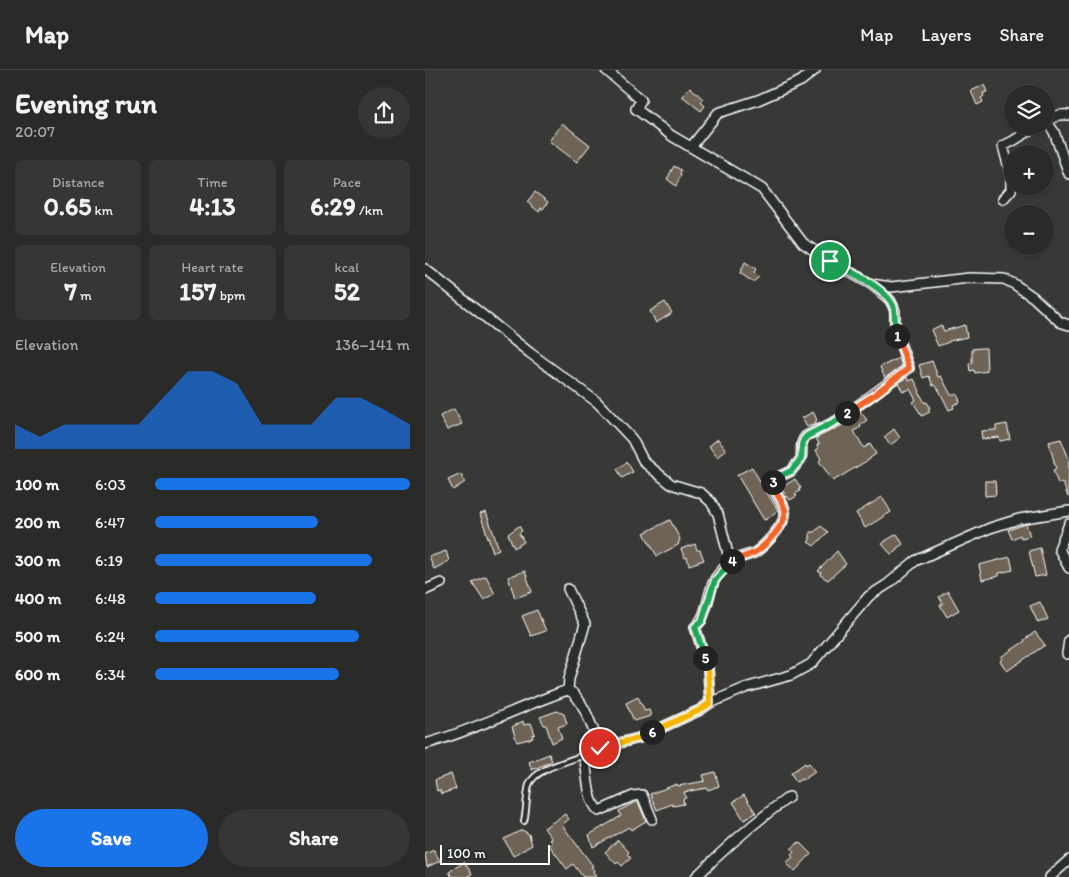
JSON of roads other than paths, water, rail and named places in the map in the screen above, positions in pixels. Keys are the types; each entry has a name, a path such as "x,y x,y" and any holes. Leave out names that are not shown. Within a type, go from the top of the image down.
{"street":[{"path":"606,70 641,100 636,109 672,136 762,189 803,243 871,284 890,300 895,311 895,329 909,368 838,420 817,430 803,440 801,459 791,471 774,479 773,489 785,509 782,524 766,544 755,552 730,562 715,580 702,621 695,627 708,668 710,703"},
{"path":"691,147 718,113 758,100 801,81 815,70"},
{"path":"1054,116 1059,114 1069,115"},
{"path":"1054,132 1069,174"},
{"path":"1003,199 1011,190 1012,183 1003,146 1023,135"},
{"path":"425,269 530,353 597,402 632,439 644,462 671,484 701,494 711,502 718,514 730,562"},
{"path":"871,284 891,288 969,278 1004,279 1033,297 1060,322 1069,325"},
{"path":"651,819 642,795 633,796 599,811 594,807 587,781 584,755 600,748 639,738 700,710 710,703 745,688 785,677 811,664 869,596 888,584 915,561 990,528 1019,519 1069,512"},
{"path":"1069,524 1059,549 1069,568"},
{"path":"425,590 441,583"},
{"path":"568,690 569,680 585,624 569,589"},
{"path":"1067,654 1069,640"},
{"path":"425,744 450,737 543,698 568,690 573,692 579,700 600,748"},
{"path":"696,877 765,815 789,797"},
{"path":"1050,877 1069,860"}],"lane":[{"path":"524,821 529,786 533,777 553,766 584,755"}]}
